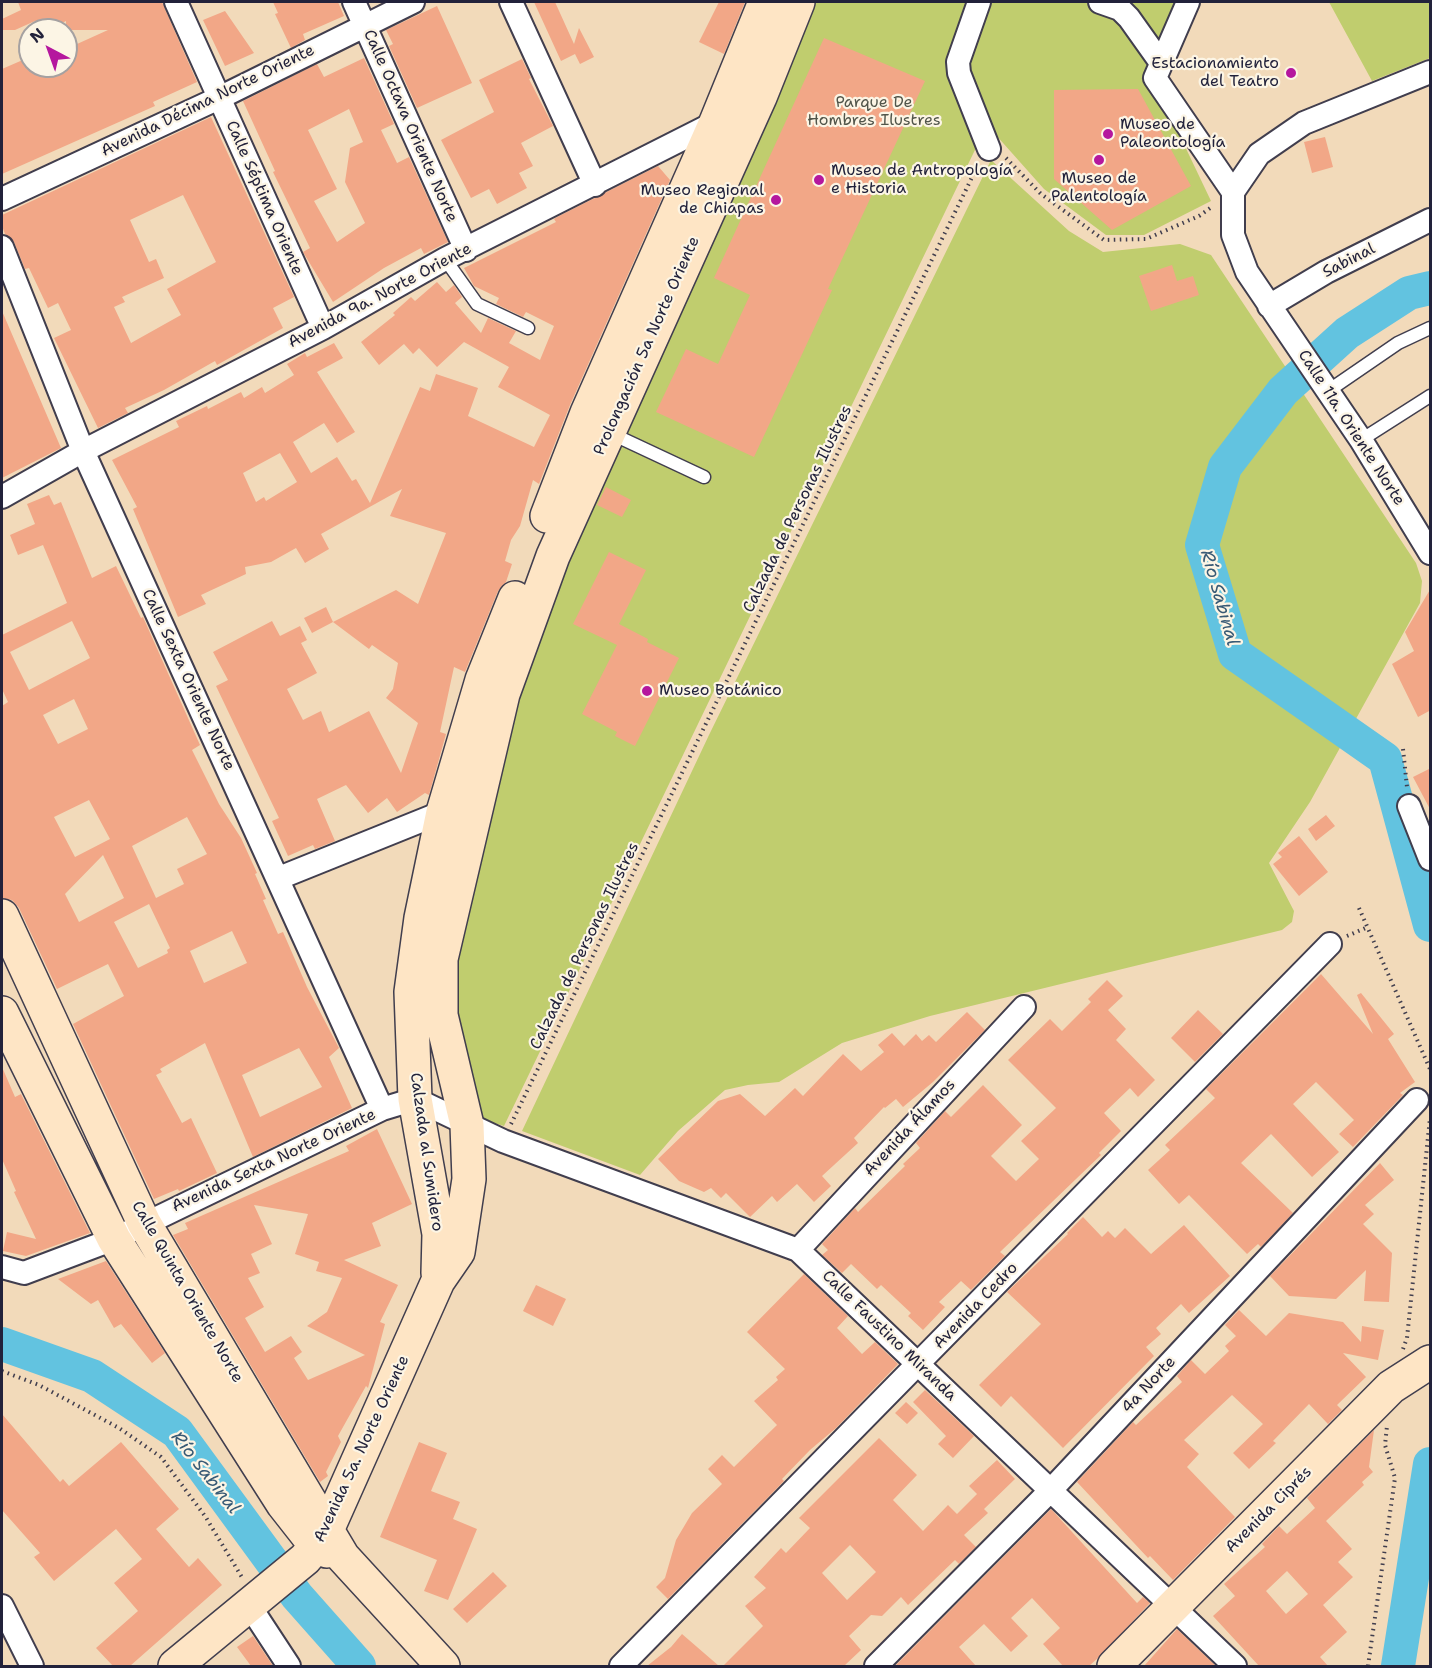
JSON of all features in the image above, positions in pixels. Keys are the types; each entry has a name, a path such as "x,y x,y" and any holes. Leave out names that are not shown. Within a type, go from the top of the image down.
{"main road":[{"name":"Prolongación 5a Norte Oriente","path":"493,687 553,556 596,428 765,2"},
{"name":"Prolongación 5a Norte Oriente","path":"596,428 760,98 798,2"},
{"name":"Calzada al Sumidero","path":"438,1281 439,1234 415,1099 411,992 421,918 458,812 493,687"},
{"name":"Calzada al Sumidero","path":"438,1281 458,1252 469,1179 467,1125 441,1015 441,959 458,812"},
{"name":"Calle Quinta Oriente Norte","path":"2,916 144,1222 300,1485 323,1548"},
{"name":"Calle Quinta Oriente Norte","path":"2,1013 114,1239 282,1504 323,1548"},
{"name":"Avenida 5a. Norte Oriente","path":"175,1666 323,1548 438,1281"},
{"name":"Avenida Ciprés","path":"1114,1666 1395,1384 1431,1362"},
{"path":"323,1548 443,1666"}],"street":[{"name":"Calle Séptima Oriente","path":"176,2 323,328"},
{"name":"Calle Octava Oriente Norte","path":"354,2 456,255"},
{"name":"Avenida Décima Norte Oriente","path":"2,199 219,98 413,2"},
{"path":"511,2 594,185"},
{"path":"980,2 957,62 959,73 989,149"},
{"path":"1100,2 1120,9 1161,63"},
{"path":"1188,2 1155,78 1233,192 1259,154 1304,123 1431,72"},
{"name":"Avenida 9a. Norte Oriente","path":"2,497 82,451 323,328 456,255 760,98"},
{"name":"Calle 11a. Oriente Norte","path":"1233,192 1233,236 1247,272 1361,440 1431,553"},
{"name":"Sabinal","path":"1273,311 1326,272 1431,220"},
{"name":"Calle Sexta Oriente Norte","path":"2,246 82,451 279,878 382,1109"},
{"path":"1409,806 1431,859"},
{"path":"279,878 458,812"},
{"name":"Avenida Cedro","path":"621,1666 1330,944"},
{"name":"Avenida Álamos","path":"798,1250 1024,1006"},
{"name":"Calle Faustino Miranda","path":"415,1099 503,1141 798,1250 1171,1608 1235,1666"},
{"name":"Avenida Sexta Norte Oriente","path":"2,1267 24,1273 114,1239 144,1222 382,1109 415,1099"},
{"name":"4a Norte","path":"876,1666 1424,1109"},
{"path":"255,1601 289,1666"},
{"path":"2,1606 32,1666"}],"lane":[{"path":"456,255 477,304 528,328"},
{"path":"1322,382 1431,328"},
{"path":"1361,440 1431,396"},
{"path":"596,428 704,477"}],"path":[{"path":"989,149 995,149 1005,156 1041,194 1104,240 1146,239 1199,216 1233,192"},
{"name":"Calzada de Personas Ilustres","path":"503,1141 984,153 989,149"},
{"path":"1403,750 1409,806"},
{"path":"1359,908 1431,1069"},
{"path":"1368,1666 1395,1478 1385,1445 1395,1384 1407,1338 1424,1109"},
{"path":"2,1371 49,1390 119,1428 161,1457 205,1516 255,1601"}],"green space":[{"name":"Parque De Hombres Ilustres","path":"805,2 1182,2 1150,73 1211,201 1144,235 1106,235 1044,189 987,125 504,1126 474,1117 451,987 508,703"},
{"path":"1329,2 1430,2 1430,58 1372,81"},
{"path":"991,160 1069,231 1103,252 1180,244 1211,255 1416,563 1422,581 1420,603 1310,802 1269,863 1294,911 1292,922 1282,930 930,1016 842,1043 779,1082 725,1090 678,1131 640,1175 522,1131 709,735"}],"building":[{"path":"18,2 162,2 197,82 153,102 155,106 2,174 2,69 18,62 18,78 78,78 78,44 108,30 78,30 78,18 18,18 18,29 2,30 2,19 21,10"},
{"path":"273,2 338,2 344,16 303,34 305,40 291,48 275,14 278,13"},
{"path":"534,2 555,2 574,44 579,28 594,57 580,64 575,54 561,61"},
{"path":"719,2 745,2 724,54 699,42"},
{"path":"437,6 472,83 417,108 389,46 393,44 386,30"},
{"path":"225,11 254,53 225,66 203,20"},
{"name":"Museo de Antropología e Historia","path":"824,38 925,81 828,289 832,290 754,457 656,412 686,349 718,364 750,295 714,278"},
{"path":"364,58 394,124 381,130 397,163 409,157 448,242 424,254 421,248 384,268 333,302 303,252 310,248 273,172 275,171 243,101 317,64 324,77","holes":["349,109 363,142 350,148 345,182 365,223 337,242 314,201 337,189 308,130"]},
{"path":"522,59 531,78 529,79 553,126 521,143 533,166 519,173 527,188 497,204 489,189 471,198 441,140 494,112 479,80"},
{"name":"Museo de Paleontología","path":"1138,89 1191,186 1112,230 1054,179 1054,90"},
{"path":"211,117 294,297 273,308 283,328 217,365 215,361 164,390 125,408 128,413 98,428 54,338 71,330 58,303 48,308 29,268 25,269 14,242 5,234 2,215","holes":["183,195 216,262 167,289 181,315 131,343 114,307 125,302 122,297 164,278 156,259 149,262 130,220"]},
{"path":"1325,137 1333,167 1312,173 1304,142"},
{"path":"658,166 670,180 570,405 539,484 533,480 520,526 511,540 505,561 512,564 506,582 498,591 465,672 454,667 440,732 446,734 429,795 425,793 397,812 387,798 368,813 346,785 317,799 335,841 315,849 313,845 288,856 272,821 279,818 216,686 228,680 213,652 272,621 280,636 300,626 307,640 301,643 317,673 287,689 303,720 321,711 329,732 369,711 401,773 418,723 386,698 393,689 398,663 372,645 369,649 333,622 396,590 418,604 446,533 390,516 402,489 321,534 329,549 305,563 296,548 271,562 245,567 246,574 201,595 206,604 178,617 133,509 137,507 112,460 179,427 176,421 207,406 208,409 241,392 244,398 262,387 265,393 294,375 287,364 305,353 307,357 334,343 343,358 317,372 355,432 337,443 324,423 293,442 311,473 337,457 352,481 356,479 370,503 420,387 430,391 436,374 478,388 468,416 534,447 550,415 498,387 509,367 464,342 437,367 419,348 413,354 404,344 379,365 361,342 395,315 393,313 411,297 415,301 437,282 446,292 454,285 462,297 455,303 481,333 488,318 516,331 509,343 540,360 554,326 526,312 523,317 496,304 499,298 474,286 464,268 556,222 554,219 557,217","holes":["280,453 297,482 266,501 264,497 256,502 243,473"]},
{"path":"1172,265 1177,281 1193,276 1199,295 1151,311 1139,276"},
{"path":"2,311 61,448 2,478"},
{"path":"606,487 631,500 622,517 597,505"},
{"path":"49,495 54,505 61,502 92,578 116,566 141,618 143,617 200,745 192,750 219,804 241,838 257,873 255,874 266,899 263,900 278,934 283,932 307,987 339,1048 329,1057 352,1108 253,1157 205,1043 160,1069 162,1072 156,1075 182,1123 191,1118 217,1173 179,1191 178,1189 154,1199 73,1024 124,996 108,964 57,989 19,908 12,900 2,898 2,706 8,702 2,689 2,635 67,603 43,545 18,555 10,535 35,524 27,504","holes":["72,621 90,658 29,690 10,652","74,699 88,729 58,744 43,715","89,800 110,839 75,857 54,817","187,817 207,854 177,869 184,884 156,898 132,846","103,855 124,898 79,922 65,894","149,904 170,948 167,950 168,953 138,968 114,922","232,931 247,963 204,983 190,951","299,1048 322,1087 260,1117 242,1075"]},
{"path":"609,552 646,570 619,624 648,639 647,642 679,658 635,746 615,736 617,732 582,714 617,645 573,624"},
{"path":"1431,588 1431,710 1418,717 1392,664 1414,651 1405,632"},
{"path":"326,607 333,622 312,633 304,618"},
{"path":"1431,768 1431,811 1413,777"},
{"path":"1326,815 1335,826 1316,841 1308,829"},
{"path":"1299,836 1328,872 1299,896 1273,864 1282,857 1278,853"},
{"path":"1321,974 1373,1034 1357,995 1361,993 1394,1034 1388,1039 1415,1082 1400,1093 1403,1095 1353,1147 1339,1134 1354,1120 1316,1082 1293,1104 1339,1152 1312,1177 1271,1134 1241,1163 1293,1213 1261,1247 1258,1244 1247,1254 1189,1195 1179,1204 1148,1170 1170,1150 1165,1145 1215,1098 1206,1089"},
{"path":"1107,980 1123,996 1108,1010 1126,1029 1116,1040 1155,1080 1138,1097 1130,1088 1104,1113 1121,1131 1099,1153 1101,1155 1000,1252 1005,1256 971,1290 961,1281 939,1302 945,1307 923,1330 908,1316 911,1313 881,1285 877,1289 851,1264 842,1273 822,1255 828,1250 822,1244 855,1208 858,1212 905,1166 903,1164 920,1148 916,1143 945,1111 951,1117 983,1085 1022,1125 991,1156 1016,1181 1039,1159 1021,1141 1056,1108 1008,1060 1050,1019 1062,1031 1091,1002 1088,999"},
{"path":"1198,1010 1223,1034 1195,1062 1171,1038"},
{"path":"967,1012 985,1030 933,1082 903,1107 896,1099 884,1107 854,1138 858,1143 822,1176 831,1186 814,1202 797,1184 777,1202 772,1196 750,1217 726,1193 721,1198 711,1188 704,1192 679,1181 658,1159 718,1101 740,1094 765,1116 795,1088 803,1096 843,1054 861,1071 884,1052 878,1045 892,1033 904,1046 916,1034 922,1041 929,1035 936,1042"},
{"path":"2,1067 15,1097 21,1094 90,1233 26,1256 3,1251 7,1232 36,1239 14,1192 16,1191 2,1159"},
{"path":"377,1129 412,1204 372,1223 381,1246 344,1260 398,1285 380,1322 385,1324 368,1388 366,1386 338,1436 341,1442 326,1472 328,1476 320,1482 173,1235 188,1229 185,1223 349,1151 346,1146","holes":["254,1205 308,1214 295,1254 319,1262 316,1271 342,1278 327,1312 307,1326 365,1355 308,1380 294,1358 302,1352 291,1336 265,1352 245,1318 264,1307 248,1278 260,1273 251,1254 272,1244"]},
{"path":"1380,1163 1394,1180 1365,1205 1374,1214 1363,1224 1392,1253 1389,1302 1364,1301 1366,1270 1336,1299 1289,1296 1270,1276"},
{"path":"1083,1217 1102,1237 1108,1231 1115,1238 1125,1228 1151,1254 1184,1225 1230,1276 1189,1313 1181,1304 1156,1328 1161,1334 1146,1347 1154,1356 1063,1448 1011,1396 1001,1407 979,1385 1041,1324 1007,1292"},
{"path":"106,1261 165,1353 152,1363 121,1324 114,1328 98,1300 91,1304 58,1279"},
{"path":"804,1274 848,1316 837,1328 862,1354 875,1342 898,1364 836,1428 810,1450 782,1479 784,1481 668,1599 656,1587 665,1578 676,1540 692,1513 722,1484 708,1469 722,1455 734,1467 777,1425 754,1401 778,1380 776,1377 785,1369 747,1332"},
{"path":"536,1285 566,1299 553,1326 523,1311"},
{"path":"1239,1310 1266,1336 1289,1313 1343,1322 1361,1342 1362,1326 1384,1330 1378,1360 1343,1353 1366,1377 1337,1405 1342,1410 1328,1424 1309,1404 1273,1441 1276,1443 1249,1469 1233,1453 1263,1424 1232,1395 1184,1440 1199,1454 1187,1467 1235,1517 1173,1580 1150,1556 1148,1558 1077,1482 1133,1422 1136,1425 1182,1382 1177,1376 1191,1360 1205,1374 1229,1351 1225,1346 1236,1336 1225,1325"},
{"path":"925,1390 974,1436 953,1458 938,1444 946,1436 913,1402"},
{"path":"906,1402 918,1413 907,1424 895,1413"},
{"path":"2,1414 60,1482 63,1479 69,1486 121,1442 179,1509 156,1529 189,1567 198,1558 222,1585 130,1666 113,1666 96,1648 138,1611 114,1583 142,1559 116,1529 54,1581 34,1557 40,1553 2,1510"},
{"path":"1374,1430 1369,1467 1373,1472 1362,1482 1364,1485 1326,1521 1352,1549 1338,1562 1353,1577 1323,1605 1347,1632 1320,1657 1328,1666 1259,1666 1213,1616 1235,1596 1224,1584 1265,1547 1262,1544 1279,1526 1287,1534 1315,1508 1307,1498","holes":["1287,1571 1308,1594 1286,1614 1266,1591"]},
{"path":"879,1438 917,1475 893,1500 923,1531 948,1505 957,1514 977,1494 969,1486 997,1460 1015,1479 984,1509 988,1513 964,1535 976,1547 959,1564 955,1560 908,1605 901,1597 882,1616 871,1615 849,1636 861,1650 844,1666 723,1666 763,1626 745,1606 766,1588 754,1577 781,1548 786,1553 810,1528 799,1518","holes":["850,1545 876,1572 847,1600 822,1573"]},
{"path":"419,1442 447,1453 431,1491 460,1502 453,1519 477,1529 448,1600 424,1591 437,1560 380,1537"},
{"path":"1051,1509 1137,1603 1143,1597 1150,1603 1098,1658 1089,1666 1063,1666 1043,1644 1060,1628 1032,1598 1011,1618 1028,1636 1011,1652 984,1624 959,1647 976,1666 895,1666"},
{"path":"493,1572 507,1586 467,1623 453,1609"},
{"path":"1177,1629 1216,1666 1144,1666"},
{"path":"682,1634 719,1666 647,1666 671,1647"},
{"path":"253,1636 273,1666 251,1666 237,1647"}],"waterway":[{"name":"Río Sabinal","path":"1430,288 1409,293 1347,333 1283,391 1225,467 1202,545 1235,654 1385,759 1430,925"},
{"name":"Río Sabinal","path":"2,1344 92,1376 177,1432 297,1596 359,1666"},
{"name":"Río Sabinal","path":"1398,1666 1430,1464"}],"place":[{"name":"Estacionamiento del Teatro","path":"1291,73"},
{"name":"Museo de Paleontología","path":"1108,134"},
{"name":"Museo de Palentología","path":"1099,160"},
{"name":"Museo de Antropología e Historia","path":"819,180"},
{"name":"Museo Regional de Chiapas","path":"776,200"},
{"name":"Museo Botánico","path":"647,691"}]}
